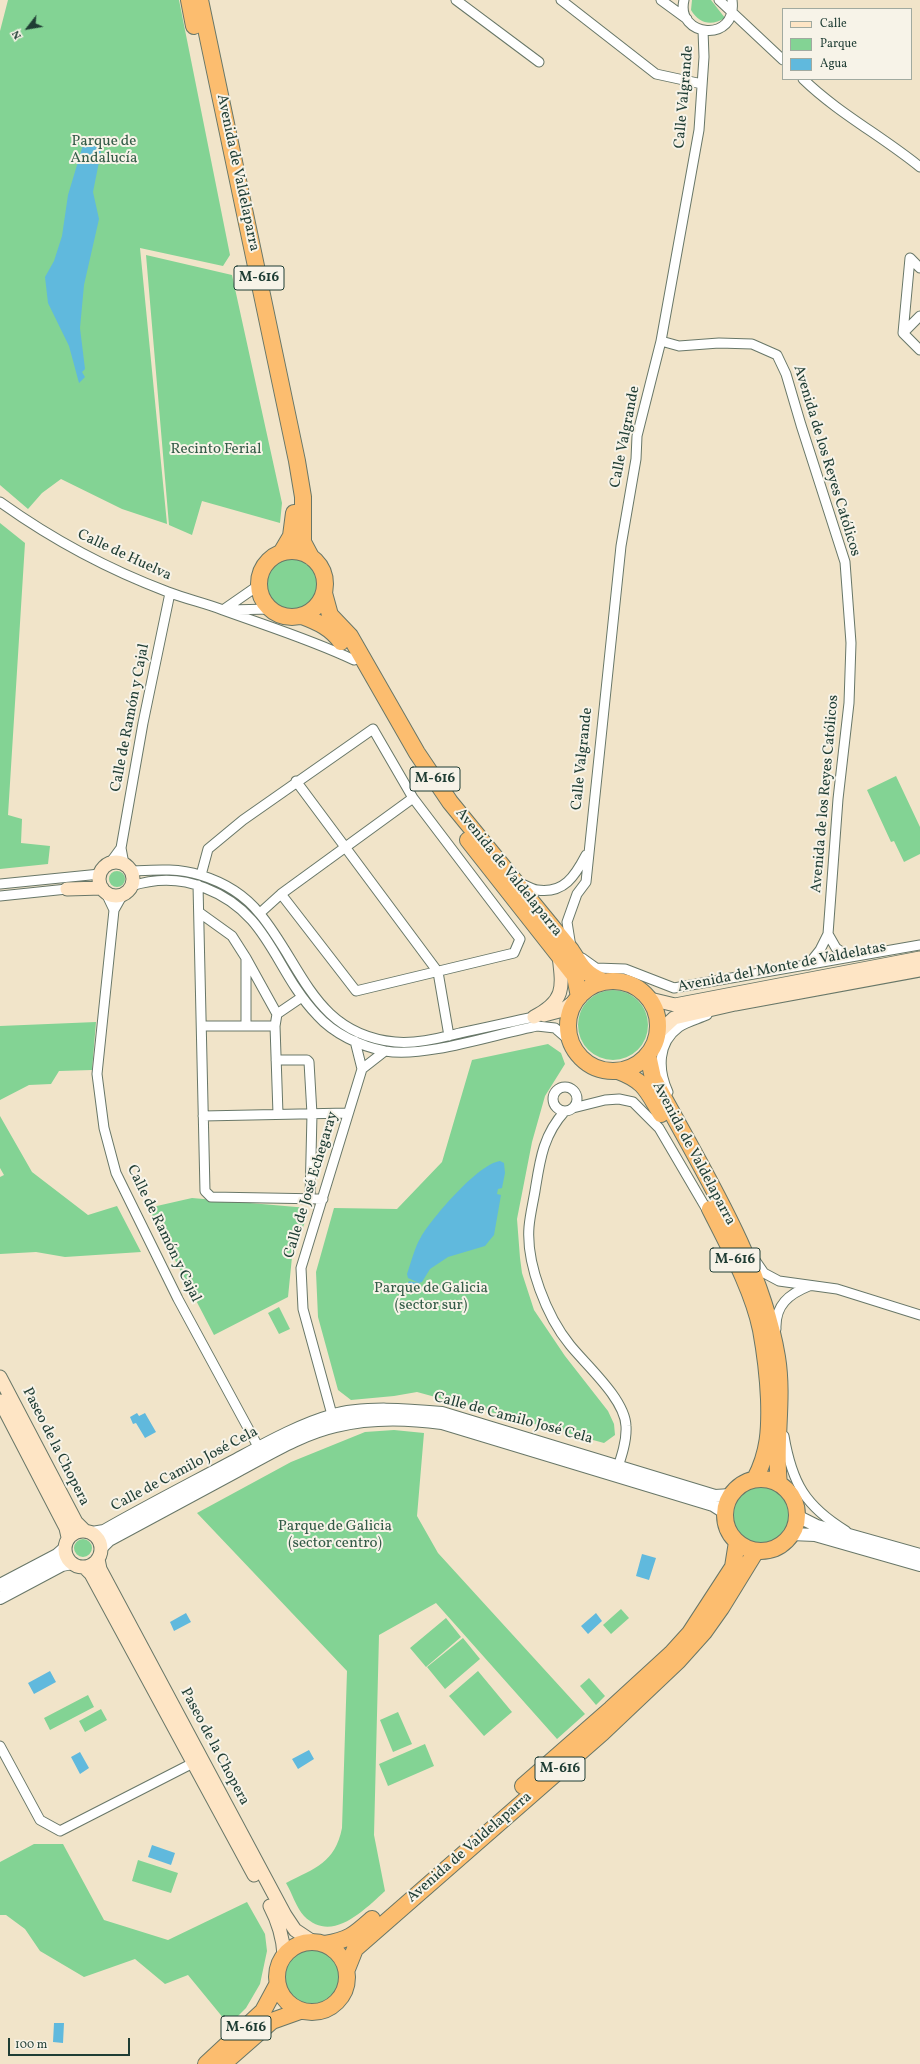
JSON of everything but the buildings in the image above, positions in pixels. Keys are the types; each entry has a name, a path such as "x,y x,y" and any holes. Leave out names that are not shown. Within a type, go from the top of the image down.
{"highway":[{"name":"Avenida de Valdelaparra","path":"189,0 244,253 293,493 294,508 291,536 281,553"},
{"name":"Avenida de Valdelaparra","path":"200,0 284,400 303,497 303,542 310,557"},
{"path":"284,400 290,381"},
{"path":"281,553 296,552 310,557"},
{"name":"M-616","path":"259,585 265,565 272,558 281,553"},
{"name":"M-616","path":"310,557 318,564 323,573 325,583 324,593"},
{"path":"259,585 265,602 271,609"},
{"name":"Avenida de Valdelaparra","path":"324,593 330,615 350,636 426,767 457,811 514,880 565,953 575,976 577,998"},
{"path":"302,616 316,607 324,593"},
{"name":"M-616","path":"271,609 280,615 291,617 302,616"},
{"name":"Avenida de Valdelaparra","path":"302,616 322,624 336,635 354,660 391,726 431,789 481,859 565,953 590,976 602,981"},
{"name":"M-616","path":"577,998 570,1013 568,1027 570,1041 578,1054 589,1064 603,1070 618,1071 640,1063 655,1045 658,1033 656,1010 650,999 641,990 629,983 616,980 602,981"},
{"path":"577,998 592,985 602,981"},
{"name":"Avenida de Valdelaparra","path":"648,1055 653,1078 731,1225 760,1290 769,1317 777,1358 781,1398 777,1466 780,1484"},
{"name":"Avenida de Valdelaparra","path":"618,1071 634,1077 643,1085 671,1131 728,1246 746,1286 760,1328 768,1384 769,1417 767,1449 764,1462 755,1479"},
{"path":"755,1479 768,1480 780,1484 792,1498 797,1516 792,1534 785,1542 776,1548 766,1551 756,1551 746,1548 737,1542 727,1529 724,1512 731,1494 737,1487 755,1479"},
{"name":"Avenida de Valdelaparra","path":"319,1943 344,1941 358,1932 611,1709 670,1654 690,1633 733,1567 737,1542"},
{"name":"Avenida de Valdelaparra","path":"347,1969 355,1949 602,1733 678,1661 717,1614 756,1551"},
{"name":"M-616","path":"206,2064 263,2011 277,1985 278,1970 284,1955 292,1948 302,1943 319,1943"},
{"path":"319,1943 335,1950 347,1969"},
{"name":"M-616","path":"277,1985 282,1996 290,2005 300,2011 311,2013 322,2012 336,2004 345,1991 348,1980 347,1969"},
{"name":"M-616","path":"223,2064 272,2021 300,2011"}],"main road":[{"path":"110,863 127,867 133,881 127,890 114,896 104,890 100,884 100,874 110,863"},
{"path":"67,889 104,890"},
{"path":"534,1017 548,1010 562,991 565,953"},
{"name":"Avenida del Monte de Valdelatas","path":"650,999 675,1005 920,958"},
{"name":"Avenida del Monte de Valdelatas","path":"658,1033 674,1018 734,1004 920,970"},
{"path":"534,1017 563,1010 577,998"},
{"name":"Paseo de la Chopera","path":"0,1377 76,1522 88,1532"},
{"name":"Paseo de la Chopera","path":"0,1401 66,1528 67,1543"},
{"path":"75,1532 88,1532 97,1537 100,1553 90,1566 78,1565 65,1554 67,1543 75,1532"},
{"name":"Paseo de la Chopera","path":"100,1553 100,1569 284,1915 294,1930 319,1943"},
{"name":"Paseo de la Chopera","path":"78,1565 91,1574 276,1917 282,1937 284,1955"}],"street":[{"path":"456,0 539,62"},
{"path":"561,0 656,74 702,84"},
{"path":"661,0 687,19 696,28 703,30 717,30 723,26 732,14 732,0"},
{"path":"684,0 684,11 687,19"},
{"path":"719,0 732,14 782,59"},
{"name":"Calle Valgrande","path":"565,953 567,922 577,894 586,882 621,546 636,459 637,436 661,341 699,130 703,30"},
{"path":"804,80 826,101 880,137 920,167"},
{"path":"903,333 910,258 920,268"},
{"path":"903,333 920,316"},
{"path":"903,333 920,350"},
{"name":"Avenida de los Reyes Católicos","path":"661,341 679,346 724,343 752,344 777,355 786,374 800,425 845,562 851,643 850,703 838,799 828,934 820,950 808,965"},
{"name":"Calle de Huelva","path":"0,502 26,521 94,561 170,593 324,646 354,660"},
{"path":"223,610 259,585"},
{"name":"Calle de Ramón y Cajal","path":"110,863 121,848 143,723 170,593"},
{"path":"223,610 271,609"},
{"path":"200,875 208,849 243,820 296,781 372,729 413,798 520,939 514,953 356,991 281,894"},
{"path":"296,781 438,972 449,1036"},
{"path":"260,913 281,894 413,798"},
{"name":"Calle de Ramón y Cajal","path":"121,848 127,867"},
{"path":"514,880 537,890 560,888 575,876 588,852"},
{"path":"127,867 175,871 200,875 236,892 260,913 315,998 340,1022 364,1034 394,1042 422,1041 534,1017"},
{"path":"0,884 100,874"},
{"path":"127,890 154,880 172,880 198,885 225,897 252,918 302,997 324,1023 355,1041 385,1051 420,1051 537,1026 556,1028 570,1041"},
{"path":"198,885 200,913 205,1191 210,1197 323,1199"},
{"path":"0,896 67,889"},
{"path":"104,890 114,910"},
{"name":"Calle de Ramón y Cajal","path":"127,890 114,910 98,1074 104,1128 116,1173 178,1299 262,1452"},
{"path":"200,913 232,936 277,1014 275,1026 278,1114"},
{"path":"828,934 836,948 849,957"},
{"path":"565,953 596,968 625,970 674,988 920,945"},
{"path":"246,958 246,1025"},
{"path":"277,1014 302,997"},
{"path":"692,1150 665,1086 661,1070 661,1056 667,1037 680,1026 734,1004"},
{"path":"202,1026 275,1026"},
{"path":"355,1041 362,1068 385,1051"},
{"path":"276,1060 307,1060 310,1062 312,1114 310,1199"},
{"name":"Calle de José Echegaray","path":"333,1421 302,1309 301,1268 362,1068"},
{"path":"617,1470 624,1446 626,1425 620,1407 611,1392 569,1344 553,1320 541,1293 533,1261 529,1227 545,1142 554,1123 569,1109 605,1100 619,1099 633,1102 659,1128 728,1246"},
{"path":"203,1116 348,1113"},
{"path":"731,1225 747,1244 757,1264 771,1278 792,1284 813,1284 837,1289 920,1315"},
{"path":"777,1358 776,1320 779,1309 787,1297 813,1284"},
{"path":"780,1416 792,1474 803,1494 821,1514 854,1536"},
{"name":"Calle de Camilo José Cela","path":"88,1532 104,1531 262,1452 305,1437 333,1421 404,1419 442,1423 715,1496 731,1494"},
{"name":"Calle de Camilo José Cela","path":"100,1553 109,1540 262,1452"},
{"name":"Calle de Camilo José Cela","path":"617,1470 713,1505 724,1512"},
{"path":"797,1516 817,1526 920,1555"},
{"path":"792,1534 815,1535 920,1565"},
{"path":"0,1585 57,1555 67,1543"},
{"path":"0,1598 62,1565 78,1565"},
{"path":"0,1746 40,1820 60,1831 193,1763"}],"green space":[{"name":"Parque de Andalucía","path":"8,0 179,0 230,255 223,266 140,248 167,524 122,509 61,479 42,493 28,509 0,485 0,31"},
{"path":"692,0 711,0 725,18 711,23 702,21 694,15 691,10"},
{"name":"Recinto Ferial","path":"146,255 232,275 282,503 280,523 202,501 192,535 169,525"},
{"path":"0,523 25,543 8,815 22,819 21,843 50,846 48,864 0,869"},
{"path":"286,555 298,555 313,563 321,578 321,590 313,605 298,613 286,613 271,605 263,590 263,578 271,563"},
{"path":"896,776 920,827 920,854 904,862 894,841 891,842 867,790"},
{"path":"117,871 123,873 125,879 123,885 117,887 111,885 109,879 111,873"},
{"path":"613,990 626,993 638,1000 645,1012 648,1025 645,1038 638,1050 626,1057 613,1060 600,1057 588,1050 581,1038 578,1025 581,1012 588,1000 600,993"},
{"path":"96,1022 92,1070 59,1071 51,1084 29,1085 0,1100 0,1026"},
{"name":"Parque de Galicia (sector sur)","path":"548,1044 561,1053 565,1064 545,1096 532,1142 517,1219 522,1273 534,1310 565,1356 608,1411 614,1424 615,1435 604,1443 417,1392 394,1396 351,1400 338,1390 318,1317 316,1272 334,1208 397,1209 442,1162 472,1060"},
{"path":"0,1116 32,1172 88,1215 117,1206 141,1252 65,1257 36,1252 0,1254 0,1177 4,1175 0,1168"},
{"path":"192,1198 308,1208 306,1219 292,1257 288,1297 214,1335 148,1208"},
{"path":"279,1307 290,1329 279,1334 268,1313"},
{"name":"Parque de Galicia (sector centro)","path":"394,1430 424,1433 417,1516 438,1553 585,1714 557,1739 436,1603 379,1635 374,1835 385,1891 358,1915 347,1921 326,1927 315,1924 304,1916 286,1883 322,1863 329,1857 339,1840 342,1828 347,1671 197,1513 291,1462 365,1432"},
{"path":"760,1485 776,1490 781,1494 785,1499 790,1515 785,1531 781,1536 776,1540 760,1545 744,1540 739,1536 735,1531 730,1515 735,1499 739,1494 744,1490"},
{"path":"79,1539 87,1539 92,1544 90,1555 87,1557 79,1557 74,1552 74,1544"},
{"path":"621,1609 629,1618 611,1634 603,1625"},
{"path":"446,1618 461,1637 426,1667 410,1648"},
{"path":"463,1638 480,1659 445,1689 427,1667"},
{"path":"478,1671 512,1712 484,1736 449,1696"},
{"path":"589,1678 605,1696 596,1705 580,1686"},
{"path":"88,1695 94,1707 50,1730 44,1718"},
{"path":"101,1709 107,1720 85,1732 79,1721"},
{"path":"398,1712 412,1744 393,1752 380,1720"},
{"path":"425,1744 434,1766 388,1786 379,1764"},
{"path":"34,1844 63,1844 104,1920 168,1940 247,1902 265,1934 267,1951 260,1984 246,2008 229,2025 188,1975 165,1984 135,1959 84,1977 40,1951 25,1929 6,1915 0,1915 0,1862"},
{"path":"138,1860 178,1873 171,1893 132,1881"},
{"path":"312,1949 323,1951 333,1957 339,1967 341,1978 339,1989 333,1999 323,2005 312,2007 301,2005 291,1999 285,1989 283,1978 285,1967 291,1957 301,1951"}],"water":[{"path":"95,143 101,152 93,192 99,219 84,285 80,328 85,369 82,372 85,377 79,383 69,346 48,303 45,277 54,261 62,236 68,195 83,145"},
{"path":"500,1161 504,1163 505,1173 502,1188 498,1189 497,1194 501,1195 494,1235 485,1246 448,1257 430,1269 422,1282 419,1283 408,1278 407,1274 417,1245 427,1228 445,1205 468,1181 491,1164"},
{"path":"409,1281 419,1283 420,1286 408,1283"},
{"path":"137,1413 139,1416 145,1413 156,1432 145,1438 136,1423 133,1424 130,1417"},
{"path":"642,1554 656,1558 649,1580 636,1576"},
{"path":"186,1613 191,1622 174,1631 170,1622"},
{"path":"596,1613 602,1621 588,1634 581,1626"},
{"path":"50,1671 56,1682 34,1694 28,1683"},
{"path":"309,1750 314,1759 298,1769 292,1759"},
{"path":"80,1752 89,1768 80,1774 71,1757"},
{"path":"152,1845 175,1853 171,1865 148,1857"},
{"path":"54,2023 64,2023 63,2043 53,2042"}]}
